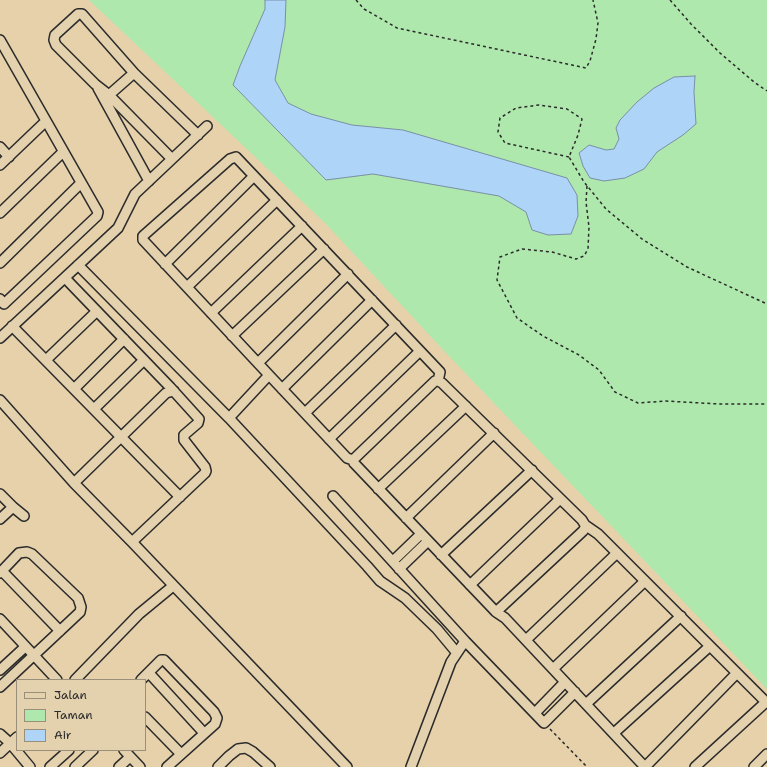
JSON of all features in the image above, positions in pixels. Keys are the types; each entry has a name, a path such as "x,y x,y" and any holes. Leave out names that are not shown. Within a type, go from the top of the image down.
{"street":[{"path":"172,159 109,95 95,84 56,46 54,40 55,35 80,13 83,15 134,73 198,135"},
{"path":"0,40 98,212 97,216 1,304"},
{"path":"109,95 134,73"},
{"path":"95,84 149,181"},
{"path":"0,165 46,121"},
{"path":"0,338 118,228 135,194 207,126"},
{"path":"0,147 9,157"},
{"path":"0,213 63,152"},
{"path":"354,460 347,458 329,439 143,240 143,236 230,159 236,157 440,372 438,381"},
{"path":"165,264 254,176"},
{"path":"0,263 82,183"},
{"path":"187,287 277,200"},
{"path":"211,313 302,226"},
{"path":"232,336 324,249"},
{"path":"78,265 229,418 380,581 405,598 437,629 457,653"},
{"path":"258,363 348,274"},
{"path":"65,278 199,419 198,422 184,435 184,440 205,467 206,471 132,542"},
{"path":"282,389 372,300"},
{"path":"46,360 97,311"},
{"path":"305,413 396,325"},
{"path":"12,326 180,497"},
{"path":"74,389 124,339"},
{"path":"329,439 420,351"},
{"path":"94,409 144,360"},
{"path":"229,418 269,375"},
{"path":"438,381 442,383 532,470 585,525 598,534 766,702 695,767"},
{"path":"354,460 432,384 438,381"},
{"path":"74,483 166,393 174,392"},
{"path":"0,400 74,483 132,542 342,766"},
{"path":"378,489 466,406"},
{"path":"406,518 494,433"},
{"path":"354,460 354,463 378,489 496,612 505,618 645,767 737,673"},
{"path":"441,555 532,470"},
{"path":"0,494 24,516"},
{"path":"333,496 465,641 544,723 575,692"},
{"path":"470,585 560,499"},
{"path":"0,519 13,507"},
{"path":"496,612 583,531 585,525"},
{"path":"392,561 424,537"},
{"path":"399,569 424,537"},
{"path":"0,687 34,656 80,612 81,607 78,598 32,554 27,552 20,553 1,572 60,631"},
{"path":"526,640 617,553"},
{"path":"553,669 644,580"},
{"path":"76,679 139,614 173,586"},
{"path":"586,704 680,616"},
{"path":"0,621 56,679"},
{"path":"411,767 451,662 465,641"},
{"path":"614,733 710,646"},
{"path":"0,670 26,647"},
{"path":"142,679 161,660 164,660 214,712 217,718 214,724 167,767"},
{"path":"149,673 204,733"},
{"path":"535,713 565,682"},
{"path":"146,718 181,754"},
{"path":"0,734 14,740 0,753"},
{"path":"218,767 233,752 238,749 246,748 253,752 270,767"},
{"path":"21,751 30,767"},
{"path":"55,765 68,751"},
{"path":"75,767 92,751"},
{"path":"119,767 127,753 140,767"},
{"path":"754,767 767,754"}],"path":[{"path":"356,0 364,9 397,28 586,68 590,61 596,39 598,23 593,0"},
{"path":"670,0 720,53 754,82 767,90"},
{"path":"569,157 578,135 582,119 567,109 539,104 516,108 500,118 498,132 505,143 569,157 587,186 606,210 642,239 686,267 767,304"},
{"path":"587,186 586,202 589,226 588,249 584,256 576,259 552,252 522,249 500,257 497,280 516,318 543,336 578,355 598,370 616,392 638,402 666,401 719,404 767,404"},
{"path":"544,723 587,767"}],"green space":[{"path":"89,0 767,0 767,689 447,354 325,223"}],"water":[{"path":"265,0 286,0 285,27 275,80 288,103 311,114 352,125 403,130 567,178 577,195 578,216 571,234 548,235 532,230 526,212 499,196 373,174 326,180 233,85 265,9"},
{"path":"695,76 694,92 696,124 683,135 657,152 644,169 625,178 604,181 590,178 583,166 579,153 589,145 606,150 614,149 619,139 616,128 620,120 637,102 654,88 674,77"}]}
